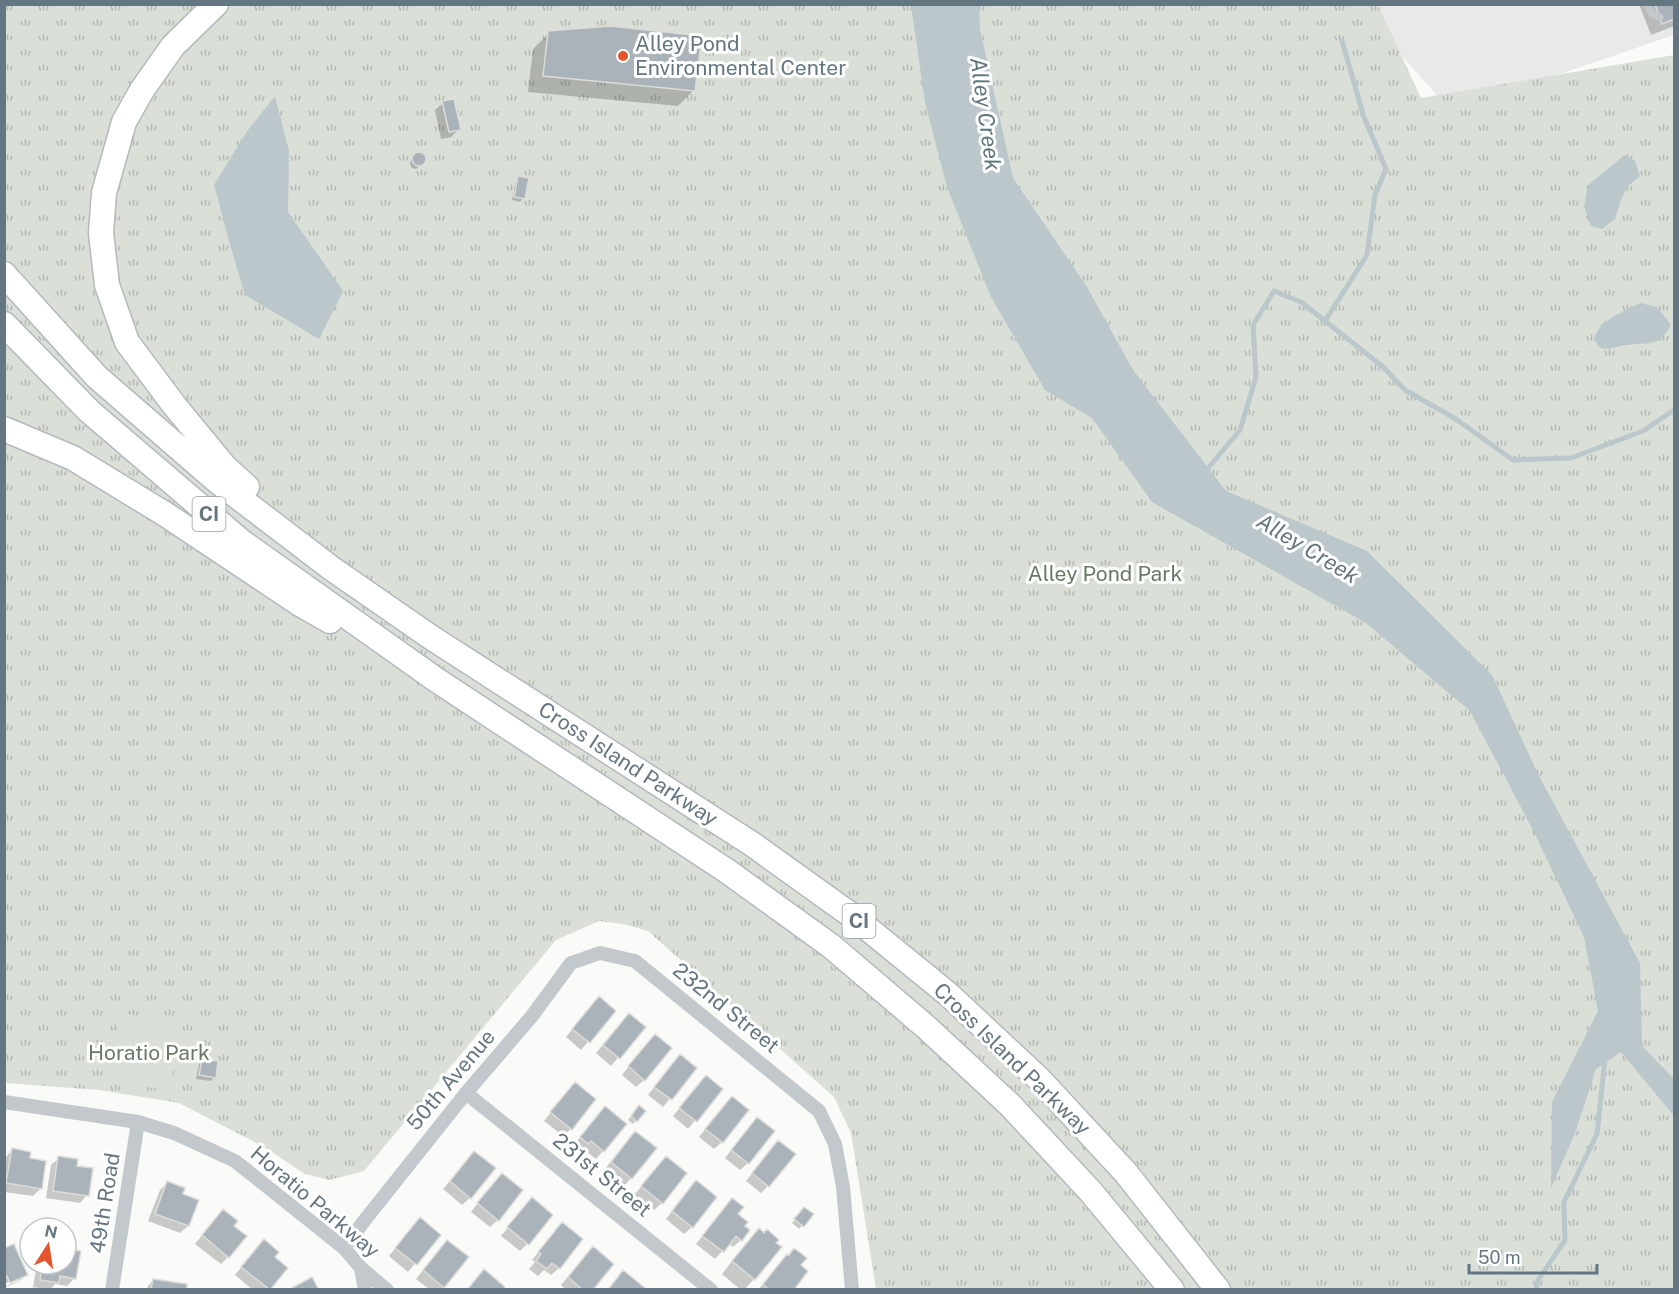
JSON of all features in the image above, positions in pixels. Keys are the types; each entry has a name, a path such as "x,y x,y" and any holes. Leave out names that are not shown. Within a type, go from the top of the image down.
{"highway":[{"path":"216,4 173,46 142,90 124,122 104,193 101,233 107,285 127,342 174,405 225,467 331,568"},
{"name":"Cross Island Parkway","path":"4,274 97,377 217,481 331,568 429,636 752,844 860,922 948,994 1040,1079 1126,1173 1218,1290"},
{"name":"Cross Island Parkway","path":"4,324 89,411 242,542 435,679 727,871 831,946 926,1027 1010,1105 1091,1192 1172,1290"},
{"path":"4,429 73,458 171,518 300,604 435,679"}],"street":[{"name":"50th Avenue","path":"344,1248 466,1093 532,1016 571,963 600,953"},
{"name":"232nd Street","path":"600,953 635,961 819,1111 835,1144 843,1187 852,1290"},
{"name":"231st Street","path":"466,1093 711,1290"},
{"name":"Horatio Parkway","path":"4,1101 138,1122 174,1133 235,1161 344,1248 361,1268 387,1290"},
{"name":"49th Road","path":"112,1290 138,1122"},
{"path":"361,1268 365,1290"}],"lane":[{"path":"1647,4 1650,13 1660,17"}],"shaded area":[{"path":"1377,5 1674,5 1674,35 1472,104 1447,106 1399,53"}],"green space":[{"name":"Alley Pond Park","path":"4,5 1378,5 1421,98 1674,55 1674,1289 876,1289 851,1133 834,1097 648,931 623,924 599,921 556,940 364,1171 329,1180 305,1174 264,1147 179,1103 99,1090 5,1083"},
{"name":"Horatio Park","path":"120,1013 183,1024 177,1063 113,1052"},
{"path":"110,1056 174,1067 170,1091 107,1080"}],"water":[{"name":"Alley Creek","path":"911,5 979,5 980,29 1013,178 1087,287 1133,370 1226,491 1367,551 1492,675 1540,778 1640,963 1642,1046 1674,1079 1674,1116 1621,1052 1596,1069 1575,1133 1551,1188 1552,1102 1598,1011 1584,937 1533,830 1470,711 1366,623 1152,502 1092,418 1045,390 991,297 947,187 925,102"},
{"path":"275,96 289,151 288,212 343,291 319,339 245,295 214,185 248,130"},
{"path":"1625,155 1635,161 1640,176 1628,186 1615,219 1602,229 1591,226 1584,207 1588,185"},
{"path":"1640,303 1657,307 1671,325 1667,332 1657,341 1610,348 1599,347 1594,338 1601,325"}],"building":[{"path":"1655,4 1674,4 1674,19 1662,24"},
{"name":"Alley Pond Environmental Center","path":"610,26 702,36 695,91 543,76 548,31"},
{"path":"454,99 461,130 449,132 442,101"},
{"path":"419,152 424,154 426,159 424,164 419,166 414,164 412,159 414,154"},
{"path":"518,176 529,178 525,199 514,197"},
{"path":"599,996 616,1011 590,1043 572,1029"},
{"path":"629,1013 646,1027 620,1059 603,1045"},
{"path":"655,1034 672,1048 645,1081 628,1066"},
{"path":"680,1054 697,1068 672,1100 654,1087"},
{"path":"202,1059 218,1061 216,1078 199,1075"},
{"path":"706,1075 723,1089 697,1122 679,1108"},
{"path":"575,1082 596,1099 572,1130 550,1112"},
{"path":"732,1096 749,1110 723,1143 705,1129"},
{"path":"639,1105 646,1111 637,1122 631,1116"},
{"path":"605,1106 627,1124 604,1152 591,1141 588,1144 580,1137"},
{"path":"757,1117 775,1131 749,1164 731,1150"},
{"path":"635,1131 657,1148 632,1179 611,1162"},
{"path":"778,1140 796,1154 769,1187 752,1173"},
{"path":"12,1148 31,1152 30,1158 46,1161 42,1189 6,1183"},
{"path":"474,1151 496,1168 471,1199 450,1181"},
{"path":"58,1156 78,1159 77,1166 93,1168 89,1196 53,1191"},
{"path":"666,1156 687,1173 663,1204 641,1186"},
{"path":"502,1173 523,1190 499,1221 477,1203"},
{"path":"696,1180 717,1197 693,1228 672,1211"},
{"path":"167,1181 185,1188 183,1194 199,1200 189,1226 155,1214"},
{"path":"532,1197 553,1215 529,1245 507,1227"},
{"path":"732,1198 744,1207 738,1214 748,1222 745,1226 750,1230 742,1241 736,1236 724,1252 702,1236"},
{"path":"804,1207 814,1214 804,1227 794,1219"},
{"path":"223,1209 238,1221 234,1226 247,1236 229,1258 202,1235"},
{"path":"420,1217 441,1235 417,1265 395,1248"},
{"path":"562,1222 583,1239 560,1269 552,1263 547,1269 536,1261 541,1254 538,1252"},
{"path":"759,1228 764,1233 767,1229 779,1240 776,1243 782,1247 755,1280 732,1261"},
{"path":"264,1239 279,1252 275,1257 288,1268 270,1290 241,1267"},
{"path":"447,1240 469,1257 444,1288 423,1270"},
{"path":"14,1244 18,1253 18,1276 26,1276 10,1283 7,1276 4,1277 4,1248"},
{"path":"593,1246 614,1264 593,1290 583,1290 568,1277"},
{"path":"794,1248 807,1258 801,1265 808,1271 794,1290 769,1290 763,1284"},
{"path":"78,1251 81,1251 78,1268"},
{"path":"484,1269 505,1287 502,1290 467,1290"},
{"path":"623,1270 645,1288 643,1290 608,1290"},
{"path":"40,1276 60,1276 59,1283 40,1280"},
{"path":"60,1276 77,1276 76,1279"},
{"path":"312,1277 319,1290 288,1290"},
{"path":"153,1279 187,1284 187,1290 151,1290"}],"waterway":[{"path":"1325,321 1367,255 1375,195 1386,169 1364,117 1342,41"},
{"path":"1204,473 1240,430 1256,377 1253,325 1274,291 1301,302 1382,366 1405,390 1456,419 1513,460 1571,458 1643,431 1674,410"},
{"path":"1536,1290 1537,1282 1565,1240 1564,1202 1597,1134 1605,1059"}],"place":[{"name":"Alley Pond Environmental Center","path":"623,56"}]}
